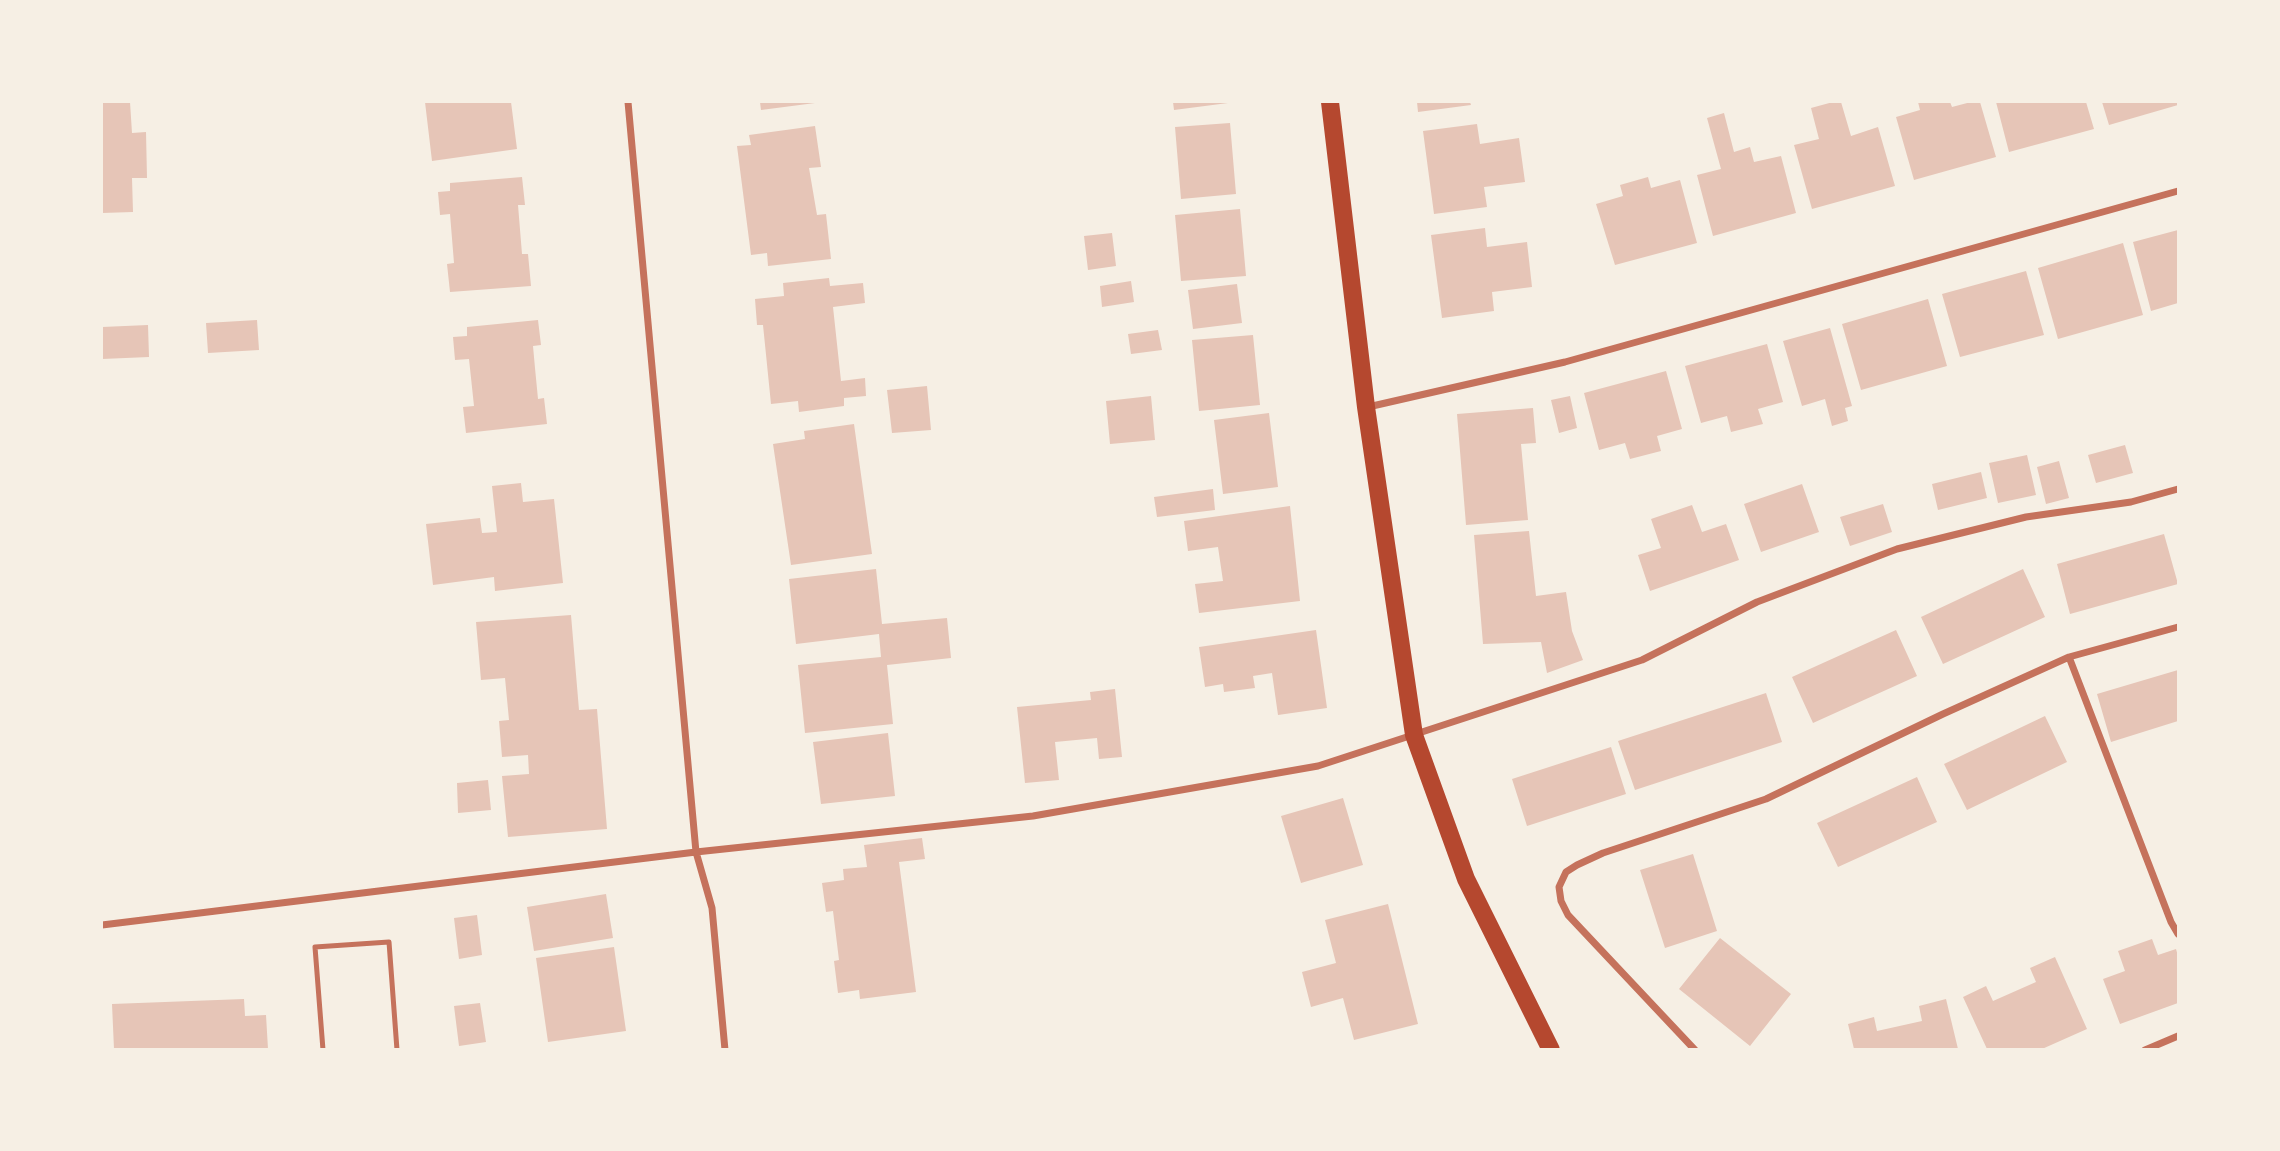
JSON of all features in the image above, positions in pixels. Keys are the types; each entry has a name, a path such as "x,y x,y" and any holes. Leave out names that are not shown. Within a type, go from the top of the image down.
{"main road":[{"path":"1330,102 1366,407 1415,734 1466,879 1551,1049"}],"street":[{"path":"628,102 696,852 712,908 725,1049"},
{"path":"1366,407 1565,362 2179,191"},
{"path":"102,925 696,852 1033,816 1318,766 1642,660 1757,602 1897,549 2026,517 2131,502 2179,489"},
{"path":"1695,1049 1568,915 1561,901 1559,887 1566,872 1604,853 1766,799 2069,657 2179,626"},
{"path":"2069,657 2171,922 2179,934"},
{"path":"2145,1049 2179,1036"}],"lane":[{"path":"323,1049 315,947 389,942 397,1049"}],"building":[{"path":"130,102 132,133 146,132 147,178 132,178 133,212 102,213 102,103"},
{"path":"425,102 511,102 517,149 432,161"},
{"path":"760,102 815,102 815,103 761,110"},
{"path":"1173,102 1227,102 1228,103 1174,110"},
{"path":"1417,102 1470,102 1471,105 1418,112"},
{"path":"1841,102 1851,136 1878,127 1895,186 1812,209 1794,145 1819,139 1811,108"},
{"path":"1918,102 1950,102 1952,107 1980,102 1996,157 1914,180 1896,117 1920,110"},
{"path":"1996,102 2086,102 2094,129 2009,152"},
{"path":"2102,102 2178,102 2178,105 2109,125"},
{"path":"1724,113 1734,152 1750,147 1754,162 1781,156 1796,213 1713,236 1697,175 1721,169 1707,118"},
{"path":"1230,123 1236,194 1181,199 1175,127"},
{"path":"1477,124 1480,144 1519,138 1525,182 1484,187 1487,207 1434,214 1423,131"},
{"path":"815,126 821,167 809,168 817,215 826,214 831,259 768,266 767,253 751,255 737,146 751,145 749,135"},
{"path":"522,177 525,205 518,205 522,254 528,254 531,286 450,292 447,264 454,263 450,214 440,215 438,192 450,191 450,183"},
{"path":"1648,177 1651,188 1680,180 1697,243 1615,265 1596,204 1623,196 1620,185"},
{"path":"1240,209 1246,276 1181,281 1175,215"},
{"path":"1485,228 1487,247 1527,242 1532,287 1492,292 1494,311 1442,318 1431,235"},
{"path":"2178,230 2178,303 2151,311 2133,242"},
{"path":"1112,233 1116,266 1088,270 1084,236"},
{"path":"2123,243 2143,315 2058,339 2038,268"},
{"path":"2026,271 2044,335 1960,357 1942,294"},
{"path":"829,278 830,286 863,283 865,303 833,307 841,381 865,378 866,396 844,398 844,406 799,412 798,401 771,404 763,325 757,325 755,299 784,296 783,283"},
{"path":"1131,281 1134,302 1102,307 1100,286"},
{"path":"1237,284 1242,323 1193,329 1188,290"},
{"path":"1928,299 1947,366 1861,390 1842,324"},
{"path":"257,320 259,350 208,353 206,323"},
{"path":"538,320 541,345 533,346 538,399 544,398 547,424 466,433 463,407 474,406 469,359 455,360 453,337 467,336 467,327"},
{"path":"148,325 149,357 102,359 102,327"},
{"path":"1830,328 1852,406 1845,408 1848,421 1832,426 1825,399 1802,406 1783,341"},
{"path":"1158,330 1162,350 1131,354 1128,334"},
{"path":"1253,335 1260,405 1199,411 1192,340"},
{"path":"1767,344 1783,402 1758,409 1763,424 1731,432 1727,416 1701,423 1685,366"},
{"path":"1666,371 1682,429 1657,436 1661,451 1630,459 1625,443 1599,450 1584,393"},
{"path":"927,386 931,430 892,433 887,390"},
{"path":"1151,396 1155,440 1110,444 1106,401"},
{"path":"1570,396 1577,428 1559,433 1551,400"},
{"path":"1533,408 1536,443 1521,444 1528,520 1466,525 1457,414"},
{"path":"1269,413 1278,487 1223,494 1214,420"},
{"path":"854,424 872,554 791,565 773,444 805,439 804,431"},
{"path":"2125,445 2133,473 2096,483 2088,455"},
{"path":"2027,455 2036,495 1998,503 1989,463"},
{"path":"2059,461 2069,498 2046,504 2037,467"},
{"path":"1981,472 1987,498 1938,510 1932,484"},
{"path":"521,483 523,502 554,499 563,583 495,591 494,577 433,585 426,524 480,518 482,533 497,532 492,486"},
{"path":"1802,484 1819,532 1761,552 1744,504"},
{"path":"1213,489 1215,510 1157,517 1154,497"},
{"path":"1883,504 1892,532 1850,546 1840,517"},
{"path":"1692,505 1702,532 1726,524 1739,560 1650,591 1638,555 1661,548 1651,519"},
{"path":"1290,506 1300,601 1199,613 1195,584 1223,581 1218,547 1188,551 1184,521"},
{"path":"1529,531 1536,596 1566,592 1572,631 1583,660 1547,673 1541,642 1483,644 1474,535"},
{"path":"2164,534 2178,584 2070,614 2057,564"},
{"path":"876,569 882,624 947,618 951,658 887,665 893,724 805,733 798,665 881,657 879,634 796,644 789,579"},
{"path":"2023,569 2045,617 1943,664 1921,617"},
{"path":"571,615 579,710 597,709 607,829 508,837 502,776 529,774 528,755 502,757 499,721 509,720 505,678 481,680 476,622"},
{"path":"1316,630 1327,708 1278,715 1272,673 1253,676 1255,688 1224,692 1223,684 1205,687 1199,647"},
{"path":"1896,630 1917,676 1813,723 1792,677"},
{"path":"2178,670 2178,721 2111,742 2097,694"},
{"path":"1115,689 1122,757 1099,759 1097,738 1055,742 1059,780 1025,783 1017,707 1091,700 1090,692"},
{"path":"1766,693 1782,742 1635,790 1618,741"},
{"path":"2045,716 2067,762 1967,810 1944,764"},
{"path":"888,733 895,796 821,804 813,742"},
{"path":"1611,747 1626,794 1527,826 1512,779"},
{"path":"1917,777 1937,822 1838,867 1817,823"},
{"path":"488,780 491,810 458,813 457,783"},
{"path":"1343,798 1363,865 1301,883 1281,816"},
{"path":"922,838 925,859 899,862 916,992 860,999 859,990 838,993 834,961 839,960 833,911 826,912 822,883 844,880 843,869 867,867 864,845"},
{"path":"1693,854 1717,931 1665,948 1640,870"},
{"path":"606,894 613,938 534,951 527,907"},
{"path":"1388,904 1418,1024 1354,1040 1343,998 1311,1007 1302,972 1336,963 1325,920"},
{"path":"477,915 482,955 459,959 454,918"},
{"path":"1720,938 1791,994 1750,1046 1679,989"},
{"path":"2152,939 2158,955 2176,949 2178,1003 2120,1024 2103,979 2125,971 2118,951"},
{"path":"614,947 626,1031 548,1042 536,958"},
{"path":"2055,957 2087,1029 2042,1049 1987,1049 1963,997 1986,986 1993,1001 2036,982 2030,968"},
{"path":"244,999 245,1016 266,1015 268,1049 114,1049 112,1004"},
{"path":"1946,999 1958,1049 1854,1049 1848,1024 1874,1017 1877,1031 1922,1021 1919,1006"},
{"path":"480,1003 486,1042 459,1046 454,1006"}]}
